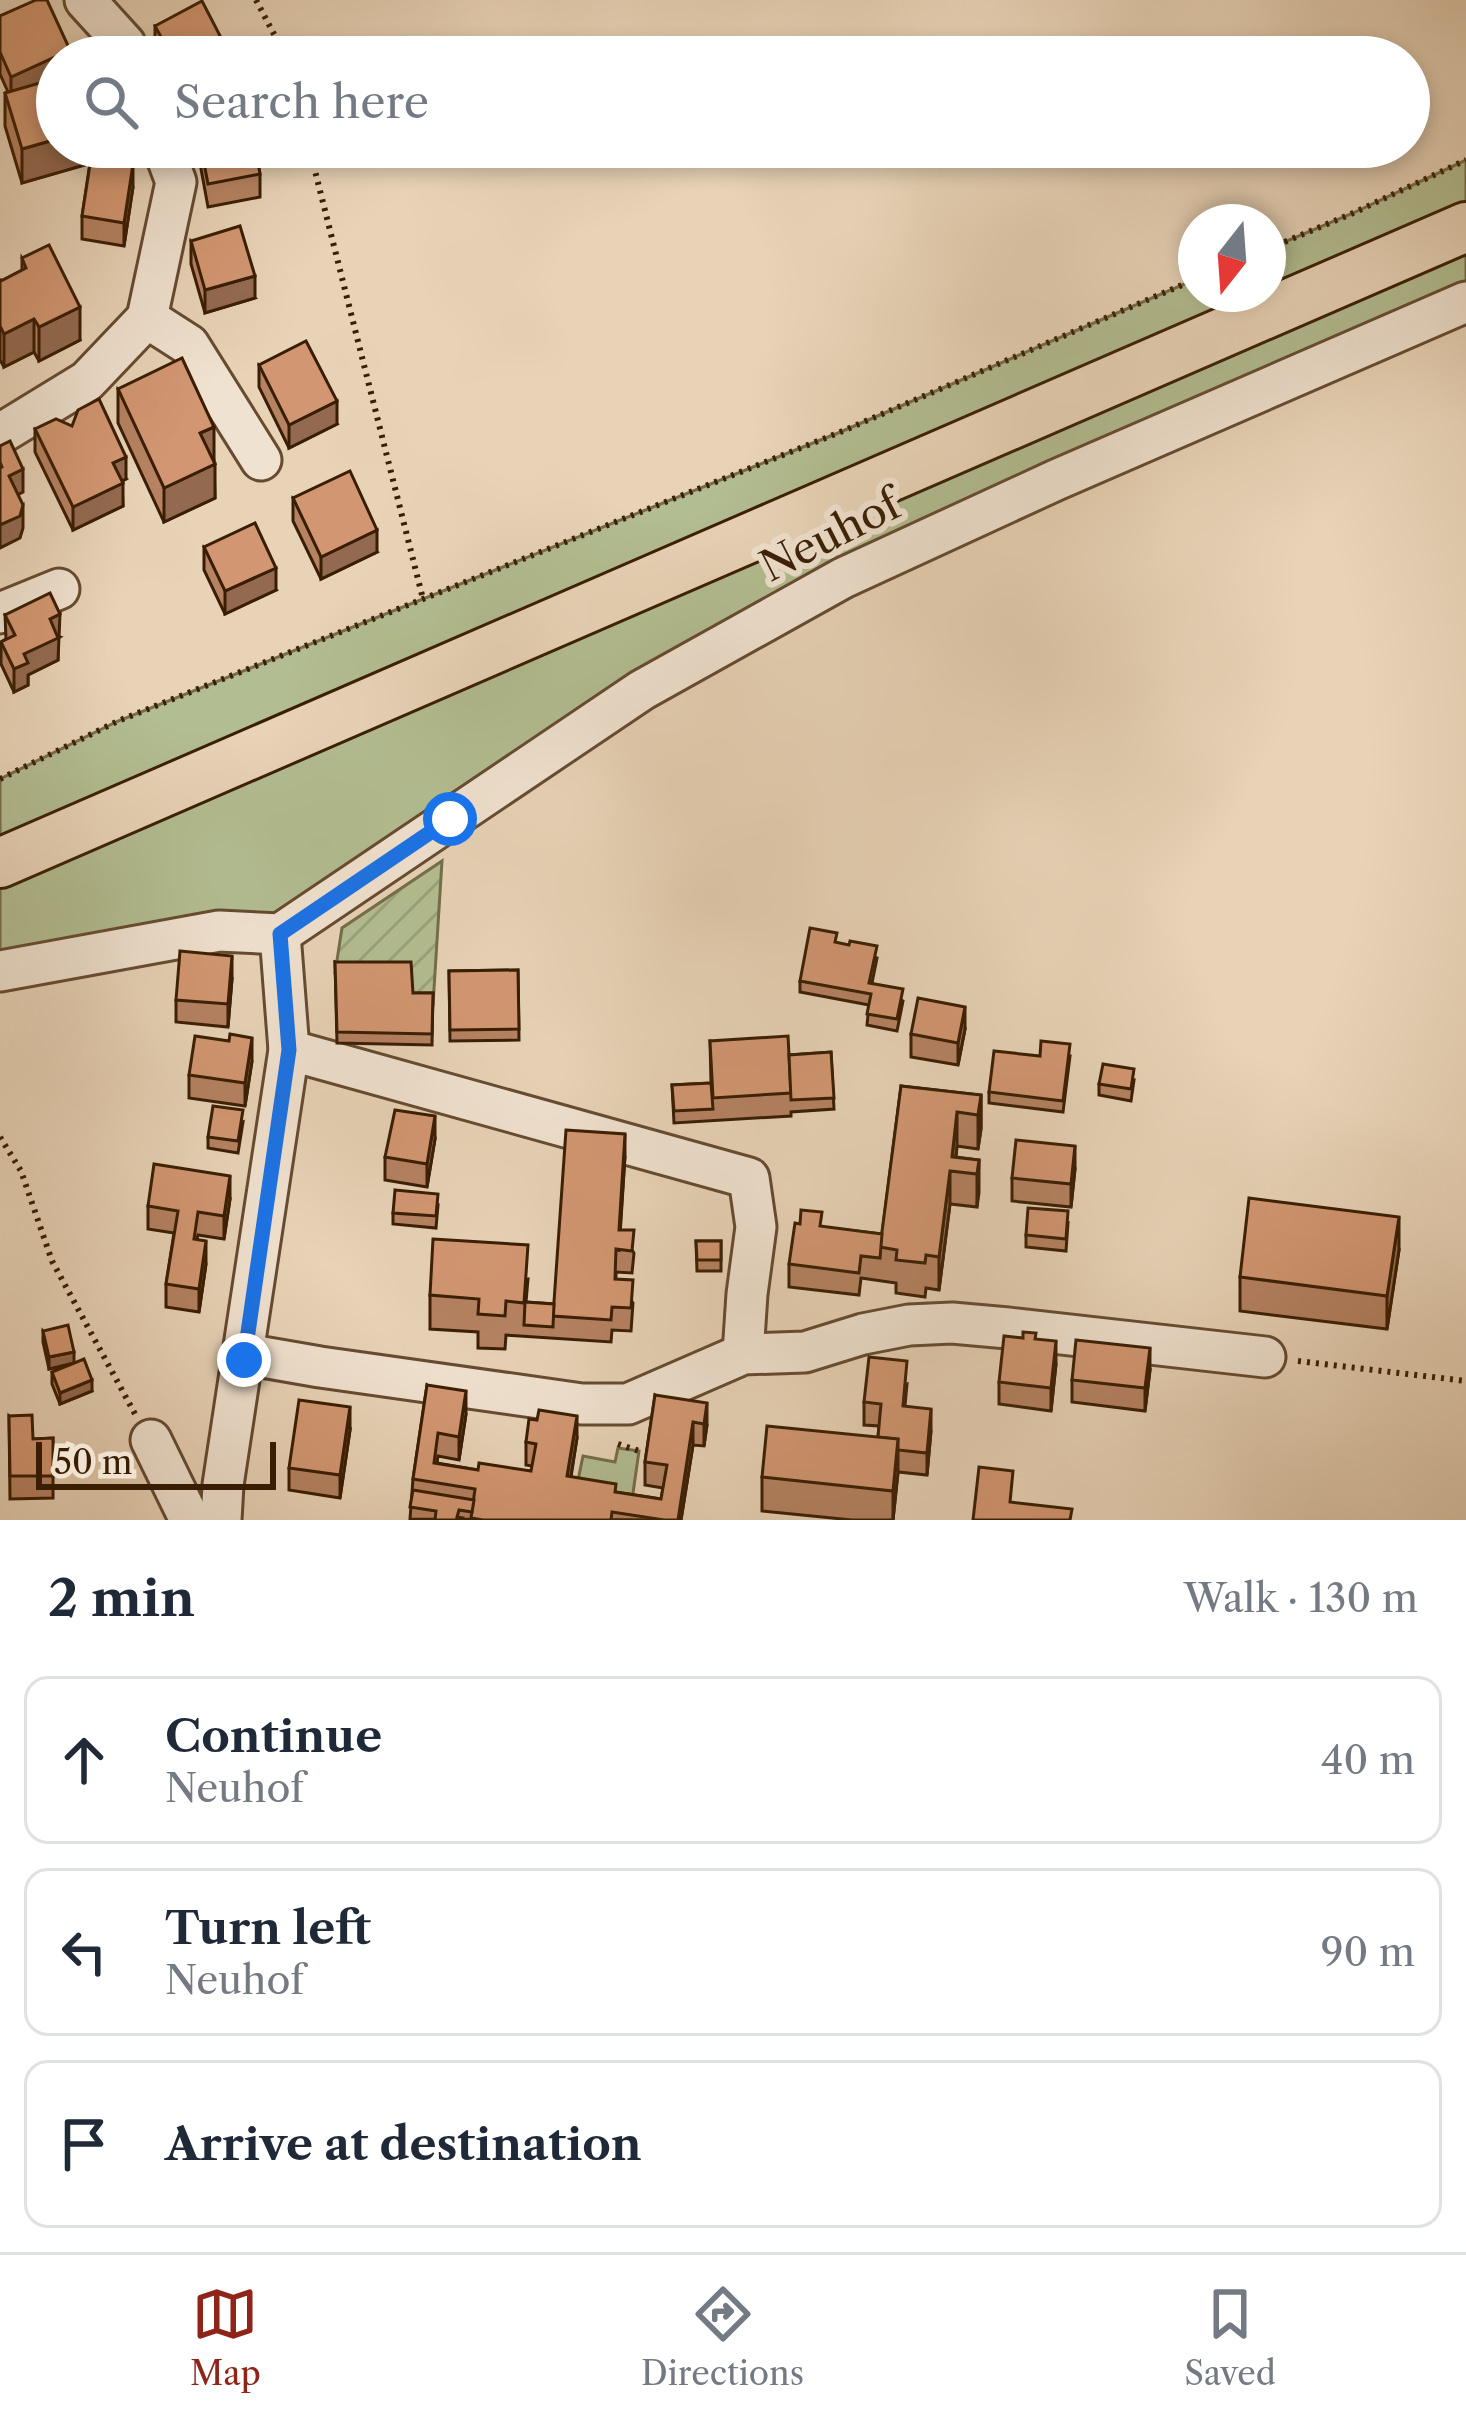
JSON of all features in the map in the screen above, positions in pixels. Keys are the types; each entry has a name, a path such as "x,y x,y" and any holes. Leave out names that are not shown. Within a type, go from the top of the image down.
{"main road":[{"path":"0,863 1466,227"}],"street":[{"path":"85,0 118,36"},
{"path":"0,434 87,381 147,318 176,182 171,168"},
{"name":"Neuhof","path":"280,934 642,690 843,578 1466,302"},
{"path":"147,318 189,345 262,460"},
{"path":"0,613 59,589"},
{"path":"0,971 219,931 280,934 289,1050 220,1520"},
{"path":"289,1050 749,1178 756,1227 743,1354"},
{"path":"244,1354 582,1404 628,1404 743,1354 805,1352 909,1325 952,1323 1265,1358"},
{"path":"151,1440 190,1520"}],"path":[{"path":"256,0 275,36"},
{"path":"1286,242 1466,160"},
{"path":"314,168 423,599"},
{"path":"0,779 118,721 838,433 1178,287"},
{"path":"0,1138 21,1171 52,1261 151,1440"},
{"path":"1265,1358 1466,1381"},
{"path":"618,1444 639,1451"}],"green space":[{"path":"1466,160 1466,302 843,578 280,934 0,971 0,779 118,721 838,433 1178,287 1178,312 1286,312 1286,241"},
{"path":"442,861 433,1005 413,1005 335,973 342,928"},
{"path":"618,1448 639,1451 632,1500 576,1490 583,1456 615,1462"}],"building":[{"path":"47,0 64,36 36,36 36,66 11,77 0,52 0,16"},
{"path":"202,1 220,36 160,36 155,26"},
{"path":"36,84 36,145 22,149 5,93"},
{"path":"89,168 132,168 124,223 82,216"},
{"path":"205,168 259,168 260,174 208,184"},
{"path":"240,226 255,276 205,290 191,241"},
{"path":"49,245 80,307 39,327 34,319 4,334 0,279 26,268 22,258"},
{"path":"306,341 337,401 289,425 259,365"},
{"path":"182,358 214,427 200,433 215,464 164,488 118,389"},
{"path":"99,399 126,457 113,463 123,483 73,507 35,429 56,419 72,426 78,410"},
{"path":"10,441 23,469 9,476 23,505 20,516 0,525 0,446"},
{"path":"350,471 377,530 321,557 293,498"},
{"path":"255,523 276,568 225,591 204,547"},
{"path":"50,593 60,614 50,619 58,638 24,654 28,663 14,669 1,642 15,635 5,615"},
{"path":"810,928 837,933 835,942 877,946 869,983 903,989 897,1019 867,1014 871,994 800,981"},
{"path":"180,951 232,956 228,1004 176,1000"},
{"path":"335,962 411,962 413,993 433,993 432,1034 337,1032"},
{"path":"518,970 519,1029 450,1030 449,971"},
{"path":"918,998 965,1007 958,1043 911,1034"},
{"path":"230,1034 252,1038 245,1083 189,1075 195,1036 229,1041"},
{"path":"788,1036 791,1093 713,1098 710,1041"},
{"path":"1041,1041 1070,1044 1063,1101 989,1092 994,1051 1040,1056"},
{"path":"831,1052 834,1098 791,1100 789,1055"},
{"path":"1103,1064 1134,1069 1131,1089 1099,1084"},
{"path":"711,1083 713,1109 674,1111 672,1085"},
{"path":"901,1086 981,1095 978,1115 957,1112 952,1157 979,1160 977,1174 950,1171 939,1257 926,1255 925,1263 896,1260 897,1250 880,1247"},
{"path":"213,1106 243,1110 238,1141 208,1137"},
{"path":"395,1110 435,1116 427,1164 385,1157"},
{"path":"566,1130 625,1134 619,1230 634,1230 632,1251 616,1249 615,1279 633,1280 631,1308 612,1307 611,1320 553,1316"},
{"path":"1016,1140 1075,1146 1071,1184 1012,1178"},
{"path":"154,1164 230,1176 224,1216 198,1212 194,1239 206,1241 199,1289 166,1284 178,1211 148,1206"},
{"path":"395,1190 438,1194 436,1216 393,1213"},
{"path":"1249,1198 1399,1217 1387,1296 1240,1277"},
{"path":"1028,1208 1068,1211 1066,1239 1026,1235"},
{"path":"801,1210 822,1212 820,1226 882,1234 880,1258 861,1256 859,1273 789,1264"},
{"path":"433,1239 528,1245 524,1303 506,1301 505,1316 478,1314 479,1299 430,1295"},
{"path":"696,1241 721,1241 721,1260 697,1260"},
{"path":"525,1302 554,1304 553,1327 524,1325"},
{"path":"68,1325 74,1352 49,1357 43,1331"},
{"path":"1023,1332 1056,1341 1051,1388 999,1382 1004,1336 1023,1338"},
{"path":"1076,1340 1150,1348 1145,1388 1072,1380"},
{"path":"869,1357 907,1361 903,1406 931,1409 927,1453 898,1450 898,1439 878,1437 881,1404 864,1402"},
{"path":"84,1359 92,1380 60,1393 52,1372"},
{"path":"427,1385 466,1391 459,1437 438,1433 434,1463 478,1470 479,1463 531,1471 536,1444 526,1442 529,1419 537,1420 539,1410 577,1416 567,1476 616,1484 615,1492 661,1499 667,1465 645,1462 655,1395 707,1403 704,1424 693,1422 678,1520 612,1512 611,1520 471,1518 475,1489 413,1479"},
{"path":"299,1400 350,1407 340,1475 289,1468"},
{"path":"32,1415 33,1439 53,1438 53,1476 10,1476 9,1416"},
{"path":"767,1426 898,1439 893,1491 762,1477"},
{"path":"979,1467 1013,1471 1010,1502 1072,1509 1070,1520 973,1520"},
{"path":"413,1490 474,1500 472,1512 459,1510 457,1517 463,1520 435,1520 436,1511 410,1507"}],"route":[{"path":"244,1360 289,1050 280,934 450,819"}]}
